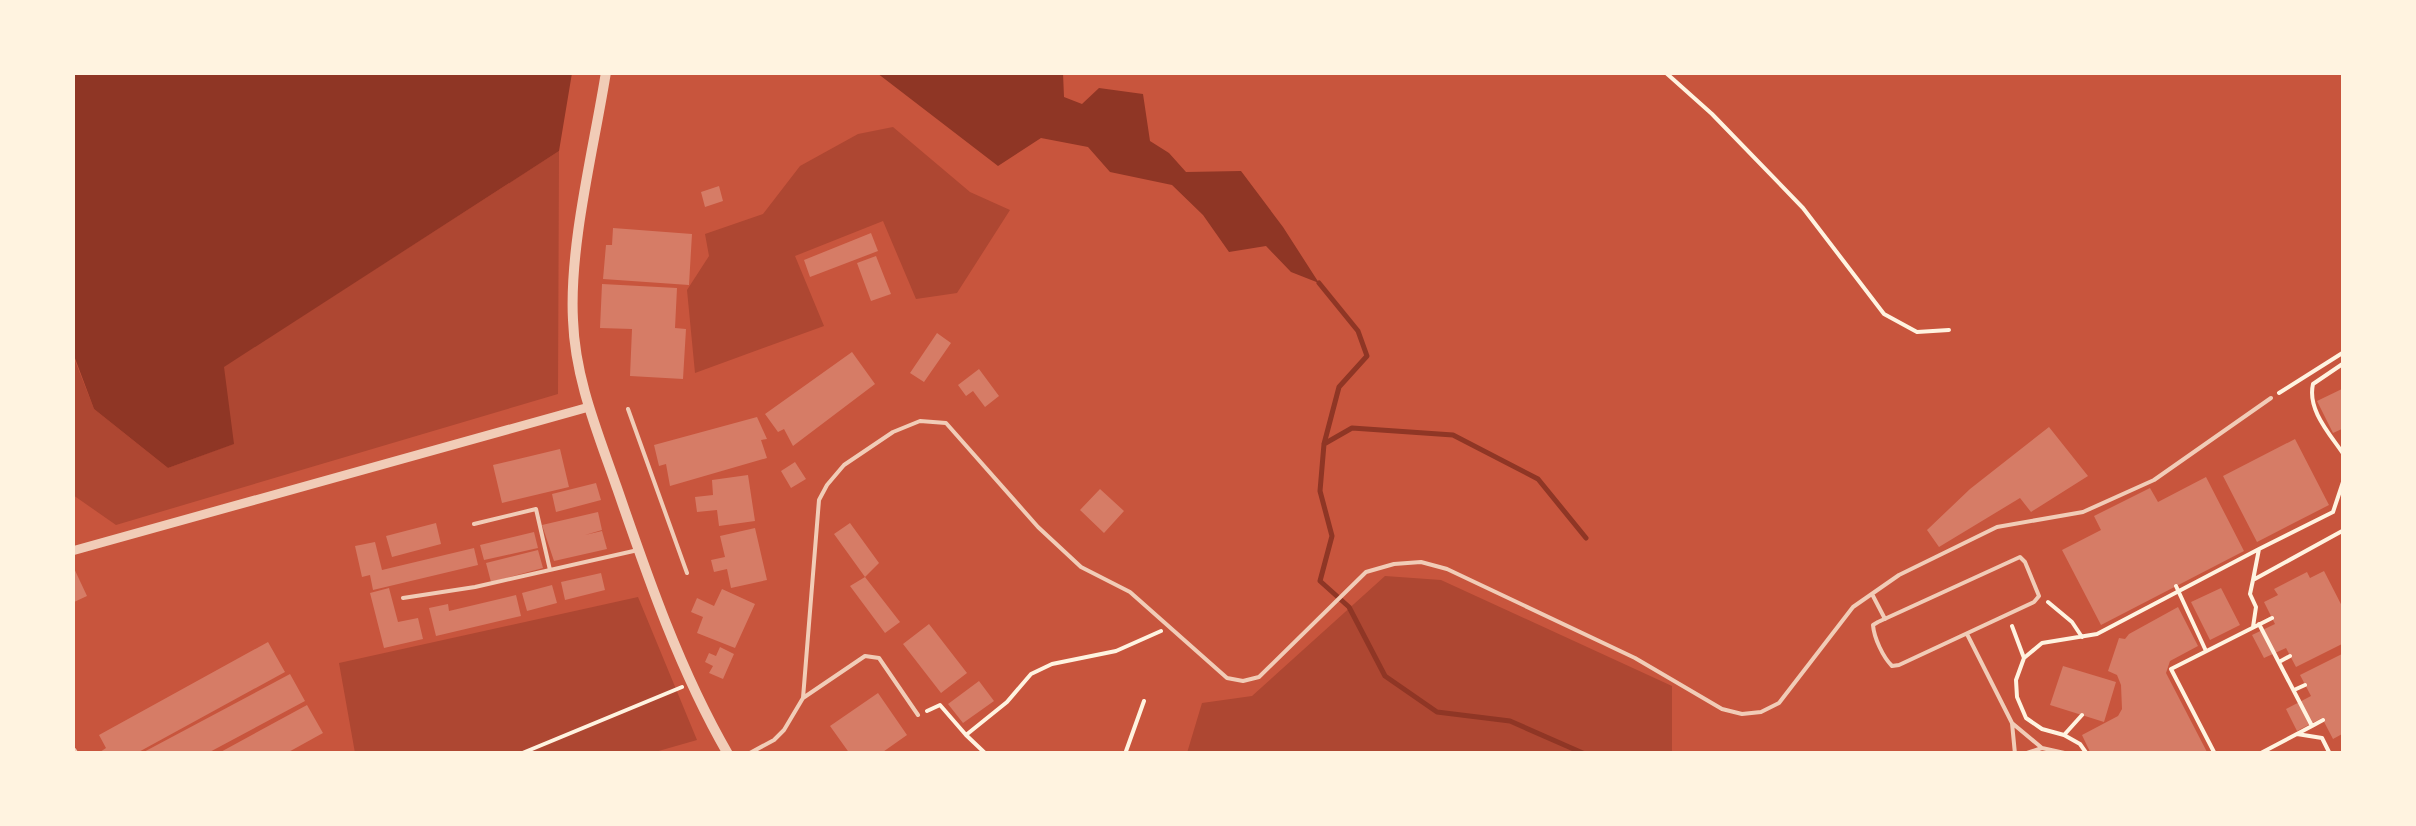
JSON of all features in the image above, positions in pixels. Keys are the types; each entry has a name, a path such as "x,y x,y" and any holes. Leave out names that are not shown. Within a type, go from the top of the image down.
{"street":[{"path":"606,72 573,279 577,358 589,407 638,550 692,683 728,754"},
{"path":"72,551 589,407"}],"lane":[{"path":"748,754 784,730 802,698 820,500 844,464 893,432 920,421 946,423 1038,526 1081,567 1130,592 1227,678 1242,682 1258,677 1366,572 1422,562 1635,658 1722,709 1742,714 1761,712 1779,703 1838,624 1900,575 1996,528 2083,512 2154,480 2271,398"},
{"path":"628,409 688,573"},
{"path":"474,524 536,509 550,570"},
{"path":"403,598 475,587 638,550"},
{"path":"2020,557 2039,596 2034,602 1900,665 1892,666 1873,631 1873,626 1884,618 2020,557"},
{"path":"1872,594 1884,618"},
{"path":"1967,633 2012,724 2014,754"},
{"path":"802,698 864,656 879,658 918,715"},
{"path":"2012,724 2042,748 2070,754"},
{"path":"2024,754 2042,748"}],"path":[{"path":"1666,72 1802,208 1884,314 1917,332 1950,330"},
{"path":"2271,398 2344,352"},
{"path":"2344,363 2313,384 2311,395 2319,418 2344,455"},
{"path":"2087,754 2080,744 2042,730 2026,718 2016,697 2016,680 2024,658 2042,643 2097,634 2333,512 2344,479"},
{"path":"2253,580 2344,530"},
{"path":"2259,549 2250,594 2256,607 2256,626 2312,726"},
{"path":"2178,589 2206,651"},
{"path":"2039,596 2072,622 2082,638"},
{"path":"2005,615 2024,658"},
{"path":"2215,754 2169,671 2272,618"},
{"path":"966,735 1007,702 1031,674 1052,664 1116,652 1170,627"},
{"path":"2224,633 2227,640"},
{"path":"2279,662 2290,656"},
{"path":"520,754 692,683"},
{"path":"2294,690 2306,685"},
{"path":"1125,754 1144,701"},
{"path":"918,715 940,706 986,754"},
{"path":"2064,736 2082,715"},
{"path":"2259,754 2324,720"},
{"path":"2297,734 2322,738 2330,754"},
{"path":"2272,747 2275,754"}],"shaded area":[{"path":"73,72 572,73 559,151 224,367 234,444 168,468 94,409 73,353"},
{"path":"877,73 1063,73 1064,97 1082,104 1099,88 1143,94 1150,141 1169,153 1186,172 1241,171 1319,283 1291,272 1266,246 1229,252 1203,215 1172,185 1110,172 1088,147 1041,138 998,166"},
{"path":"893,127 970,192 1010,210 957,293 916,299 883,221 795,256 824,326 695,373 687,290 709,256 705,234 763,214 800,166 858,134"},
{"path":"559,151 558,394 116,525 73,495 72,353 94,409 168,468 233,444 223,367"},
{"path":"1385,576 1441,580 1672,686 1672,753 1187,753 1202,703 1252,696"},
{"path":"638,597 697,740 648,754 355,753 339,663"}],"building":[{"path":"719,186 723,201 705,207 701,192"},
{"path":"613,228 692,234 689,285 603,279 606,245 612,245"},
{"path":"871,233 878,251 810,277 804,260"},
{"path":"876,256 891,294 871,301 857,263"},
{"path":"602,284 677,288 675,328 686,329 683,379 630,376 632,329 600,328"},
{"path":"937,333 951,343 924,382 910,373"},
{"path":"852,352 875,384 793,446 784,429 778,432 765,414"},
{"path":"979,369 999,396 985,407 973,391 966,396 958,385"},
{"path":"2344,388 2344,428 2333,433 2317,401"},
{"path":"757,417 767,439 761,440 767,458 670,486 666,464 659,466 654,445"},
{"path":"2049,427 2088,476 2031,512 2020,498 1939,547 1927,530 1970,489"},
{"path":"2295,439 2329,505 2257,542 2223,476"},
{"path":"560,449 569,487 502,503 493,465"},
{"path":"795,462 806,479 791,488 781,471"},
{"path":"748,475 755,521 719,526 717,510 697,512 695,497 713,495 712,480"},
{"path":"2206,477 2244,551 2101,625 2062,550 2101,530 2094,516 2150,488 2158,502"},
{"path":"596,483 601,500 556,512 552,494"},
{"path":"1100,489 1124,511 1104,533 1080,510"},
{"path":"598,512 602,530 585,535 602,531 607,549 554,561 542,525"},
{"path":"436,523 441,544 392,557 386,536"},
{"path":"850,523 879,563 865,577 834,534"},
{"path":"755,528 767,580 731,588 727,569 714,572 711,560 725,557 720,536"},
{"path":"534,532 538,548 484,560 480,545"},
{"path":"375,542 382,570 474,548 478,565 373,590 370,575 362,577 355,546"},
{"path":"538,550 543,568 491,582 486,563"},
{"path":"72,564 87,596 72,603"},
{"path":"2324,571 2344,610 2344,643 2296,667 2286,648 2264,658 2252,635 2275,624 2264,602 2278,595 2274,589 2307,572 2310,578"},
{"path":"601,573 605,590 565,600 561,582"},
{"path":"865,577 900,622 885,633 850,586"},
{"path":"552,585 557,603 527,611 522,593"},
{"path":"389,588 398,622 418,618 423,639 384,648 370,593"},
{"path":"2221,588 2240,625 2210,640 2191,602"},
{"path":"722,589 755,604 735,648 697,633 703,617 691,612 697,598 714,606"},
{"path":"516,595 521,616 436,636 429,608 448,604 449,611"},
{"path":"2178,607 2198,646 2170,661 2166,673 2208,754 2091,754 2082,735 2118,716 2122,709 2121,685 2117,675 2108,671 2119,638 2125,639"},
{"path":"929,624 967,673 941,693 903,644"},
{"path":"268,642 285,672 135,754 97,754 106,748 99,735"},
{"path":"720,647 734,654 723,679 709,673 713,666 705,662 709,653 716,656"},
{"path":"2344,653 2344,733 2333,739 2322,718 2297,731 2286,709 2311,696 2300,675"},
{"path":"2063,666 2116,682 2104,722 2050,705"},
{"path":"290,674 305,701 206,754 140,754"},
{"path":"979,681 994,701 963,723 948,704"},
{"path":"878,693 907,735 880,754 850,754 830,726"},
{"path":"307,705 323,733 285,754 217,754"}],"waterway":[{"path":"1319,283 1358,331 1367,356 1339,387 1324,444 1320,491 1332,536 1320,581 1349,607 1385,676 1437,712 1510,721 1585,754"},
{"path":"1324,444 1352,428 1453,435 1538,479 1586,538"}]}
